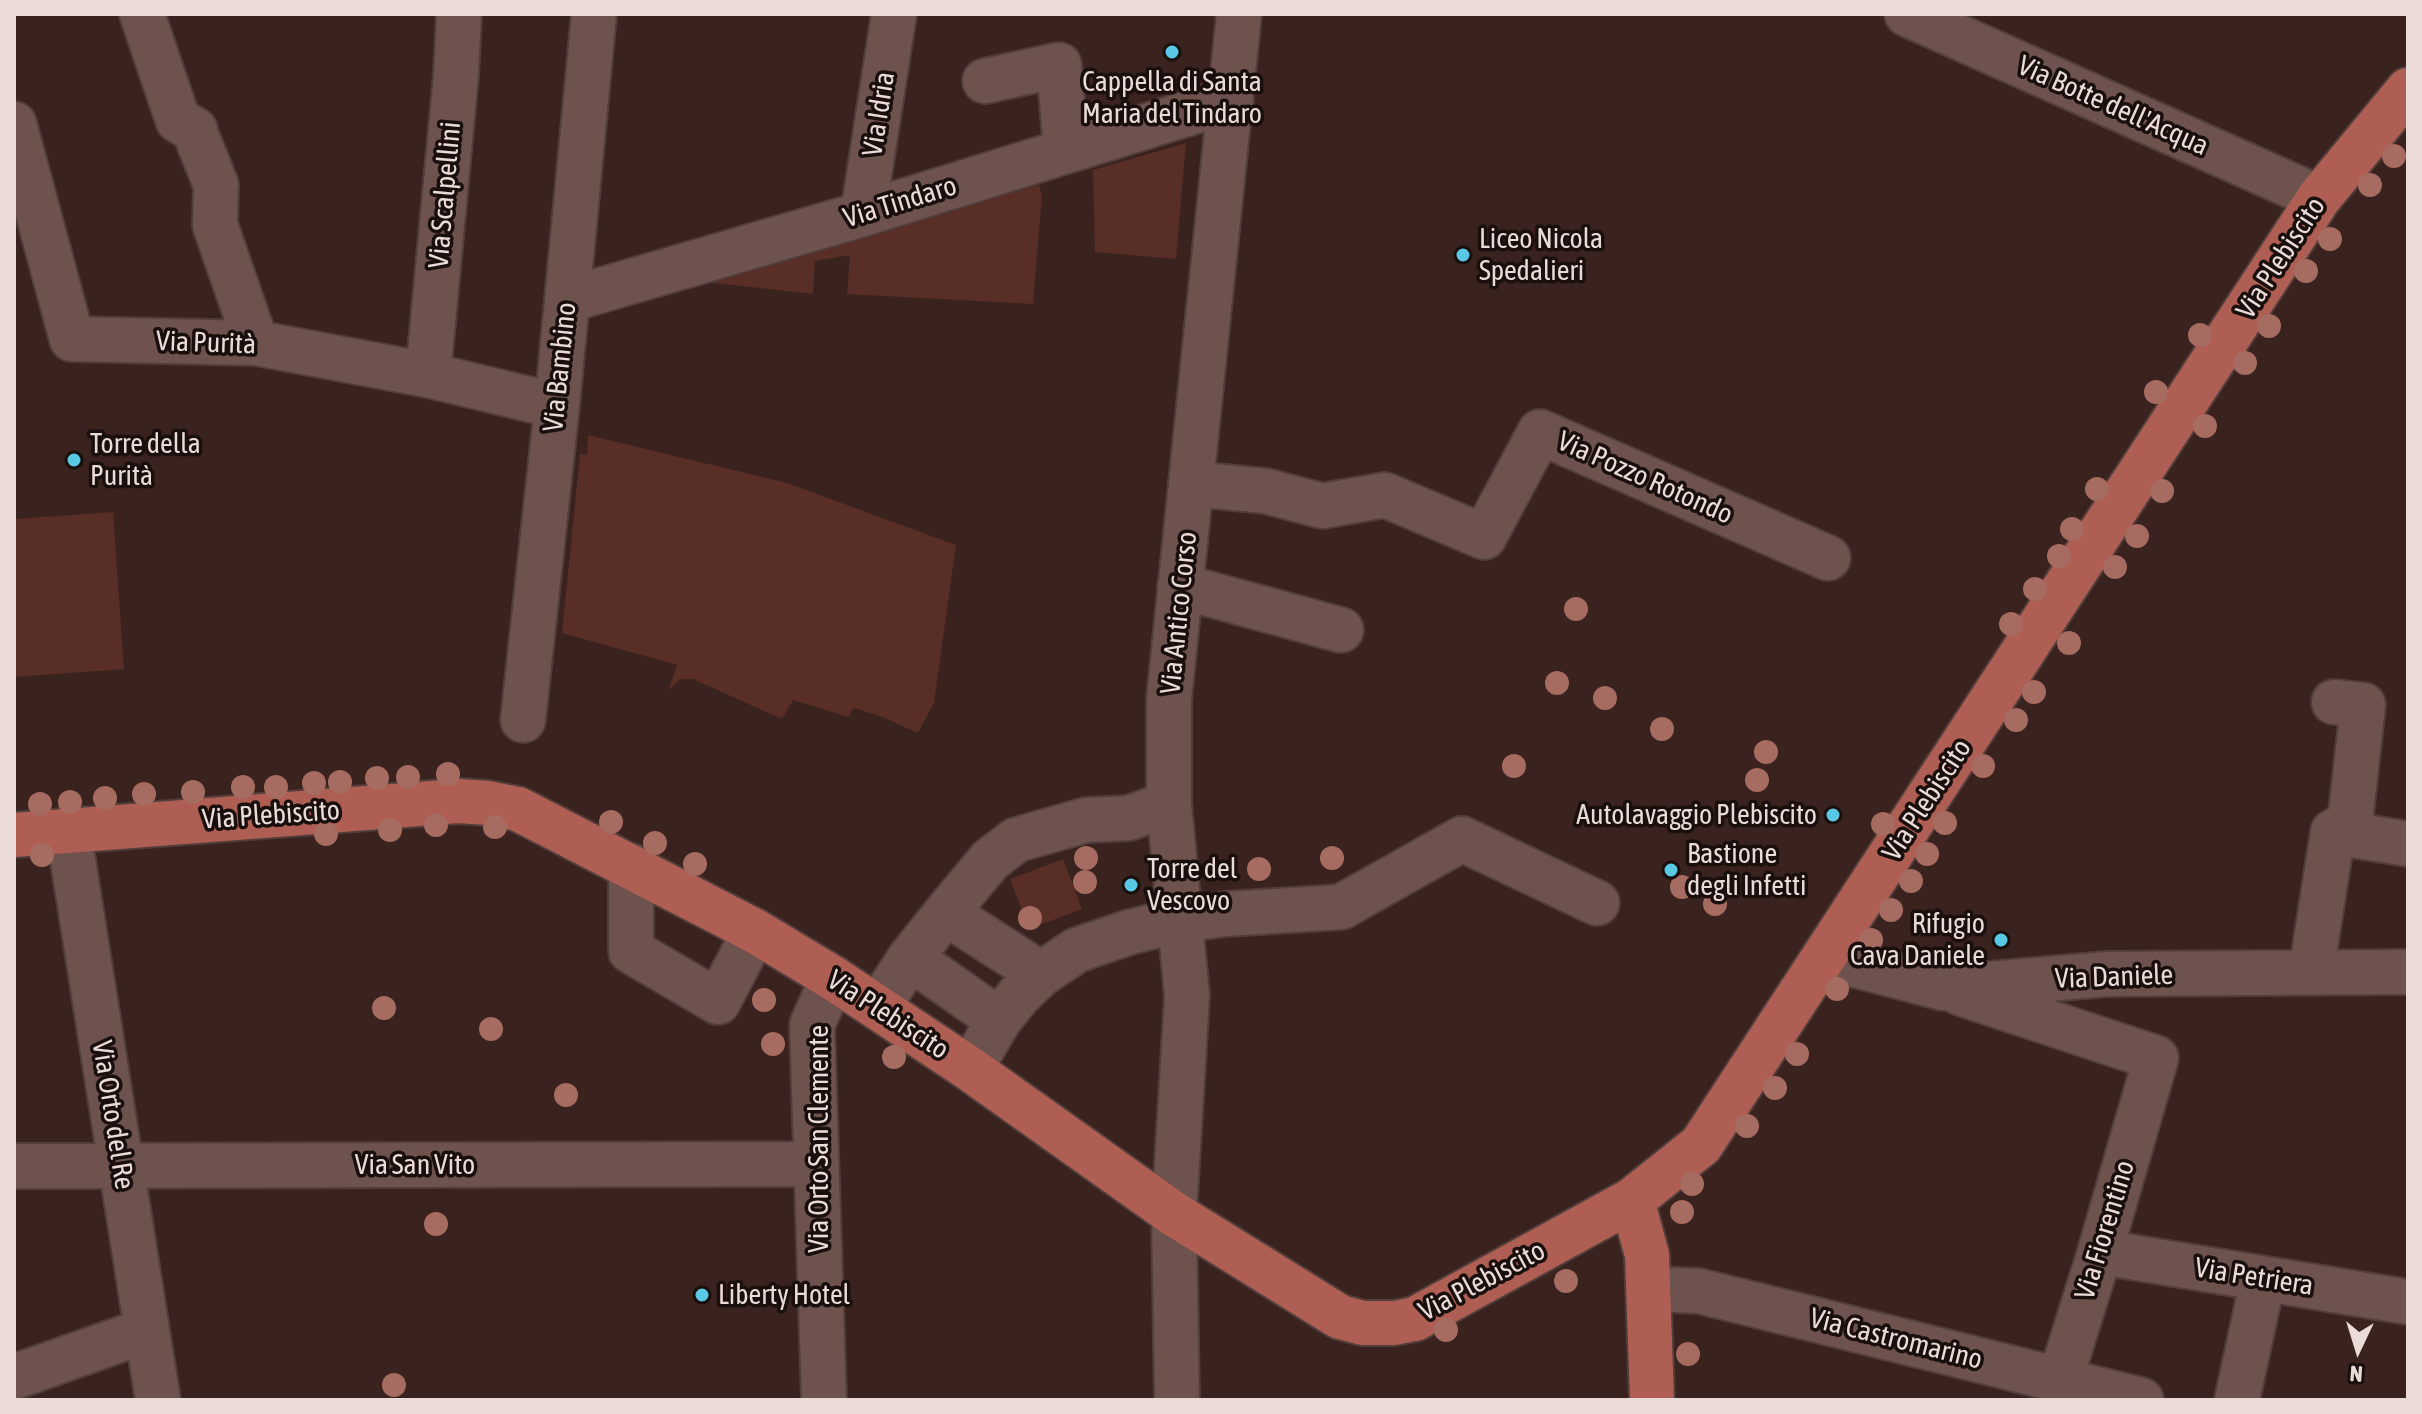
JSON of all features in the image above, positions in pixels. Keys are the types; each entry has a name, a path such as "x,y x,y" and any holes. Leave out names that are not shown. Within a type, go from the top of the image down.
{"main road":[{"name":"Via Plebiscito","path":"14,835 458,801 518,809 755,931 833,978 970,1069 1174,1214 1340,1317 1363,1323 1415,1319 1632,1200 1701,1145 2319,198 2408,90"},
{"path":"1632,1200 1647,1255 1652,1400"}],"street":[{"path":"142,14 178,120 197,135 216,185 215,225 256,343"},
{"name":"Via Scalpellini","path":"428,375 459,14"},
{"name":"Via Bambino","path":"523,720 557,406 594,14"},
{"name":"Via Idria","path":"863,214 894,14"},
{"name":"Via Antico Corso","path":"1177,1400 1174,1214 1187,996 1169,804 1169,699 1239,14"},
{"name":"Via Botte dell'Acqua","path":"1907,14 2319,198"},
{"path":"985,81 1059,65 1066,151"},
{"name":"Via Tindaro","path":"567,300 863,214 1231,100"},
{"name":"Via Purità","path":"15,132 72,339 256,343 428,375 557,406"},
{"name":"Via Pozzo Rotondo","path":"1192,484 1266,491 1322,506 1385,495 1484,537 1540,432 1828,558"},
{"path":"1180,586 1341,630"},
{"path":"2333,832 2350,822 2363,705 2334,702"},
{"path":"878,1007 910,958 946,913 990,860 1016,840 1086,820 1129,818 1169,804"},
{"name":"Via Orto del Re","path":"68,829 158,1400"},
{"path":"2333,832 2408,844"},
{"path":"2311,973 2333,832"},
{"path":"970,1069 999,1020 1019,995 1041,974 1077,950 1179,920 1341,907 1462,839 1597,903"},
{"path":"631,866 631,951 718,1002 755,931"},
{"path":"946,913 1041,974"},
{"name":"Via Daniele","path":"1825,957 1943,988 2107,974 2408,972"},
{"path":"910,958 999,1020"},
{"name":"Via Orto San Clemente","path":"824,1400 812,1025 833,978"},
{"name":"Via Fiorentino","path":"1943,988 2156,1058 2100,1252 2065,1390"},
{"name":"Via San Vito","path":"14,1166 816,1164"},
{"name":"Via Petriera","path":"2100,1252 2408,1302"},
{"path":"2237,1400 2263,1279"},
{"name":"Via Castromarino","path":"1649,1289 1699,1291 2065,1390 2141,1400"},
{"path":"14,1377 147,1330"}],"shaded area":[{"path":"1186,143 1176,259 1095,252 1093,170"},
{"path":"1039,185 1042,195 1033,304 847,294 850,255 815,261 813,294 696,281"},
{"path":"588,435 787,483 956,545 934,703 918,733 854,708 848,717 793,700 782,719 693,679 680,679 668,691 677,665 562,633 580,454 587,455"},
{"path":"113,512 124,669 14,677 14,519"},
{"path":"1063,859 1082,909 1029,929 1010,879"}],"place":[{"name":"Cappella di Santa Maria del Tindaro","path":"1172,52"},
{"name":"Liceo Nicola Spedalieri","path":"1463,255"},
{"name":"Torre della Purità","path":"74,460"},
{"name":"Autolavaggio Plebiscito","path":"1833,815"},
{"name":"Bastione degli Infetti","path":"1671,870"},
{"name":"Torre del Vescovo","path":"1131,885"},
{"name":"Rifugio Cava Daniele","path":"2001,940"},
{"name":"Liberty Hotel","path":"702,1295"}]}
